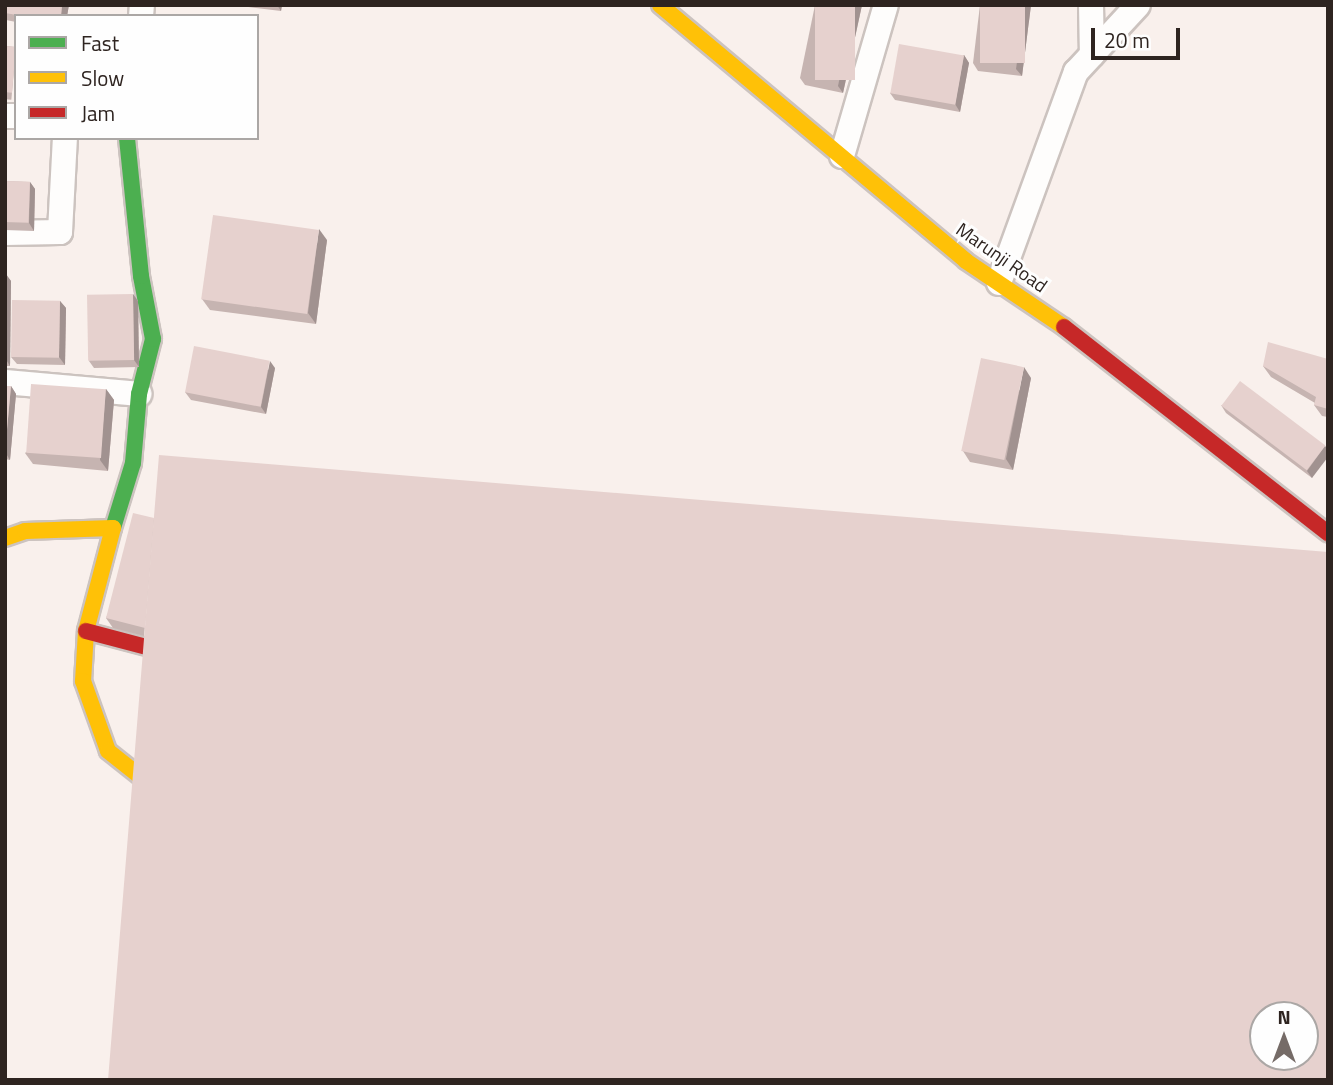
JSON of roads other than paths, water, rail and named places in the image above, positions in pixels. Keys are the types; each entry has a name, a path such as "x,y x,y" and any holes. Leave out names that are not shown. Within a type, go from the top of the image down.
{"street":[{"name":"Marunji Road","path":"660,5 966,261 1082,339 1328,533"},
{"path":"842,156 886,5"},
{"path":"1091,5 1092,55"},
{"path":"999,283 1076,72 1138,5"},
{"path":"5,233 60,232 65,140"},
{"path":"127,140 141,276 153,339 139,394 134,463 113,528 86,631 83,681 108,751 181,808"},
{"path":"5,382 139,394"},
{"path":"5,538 25,531 113,528"},
{"path":"86,631 205,663"}]}
